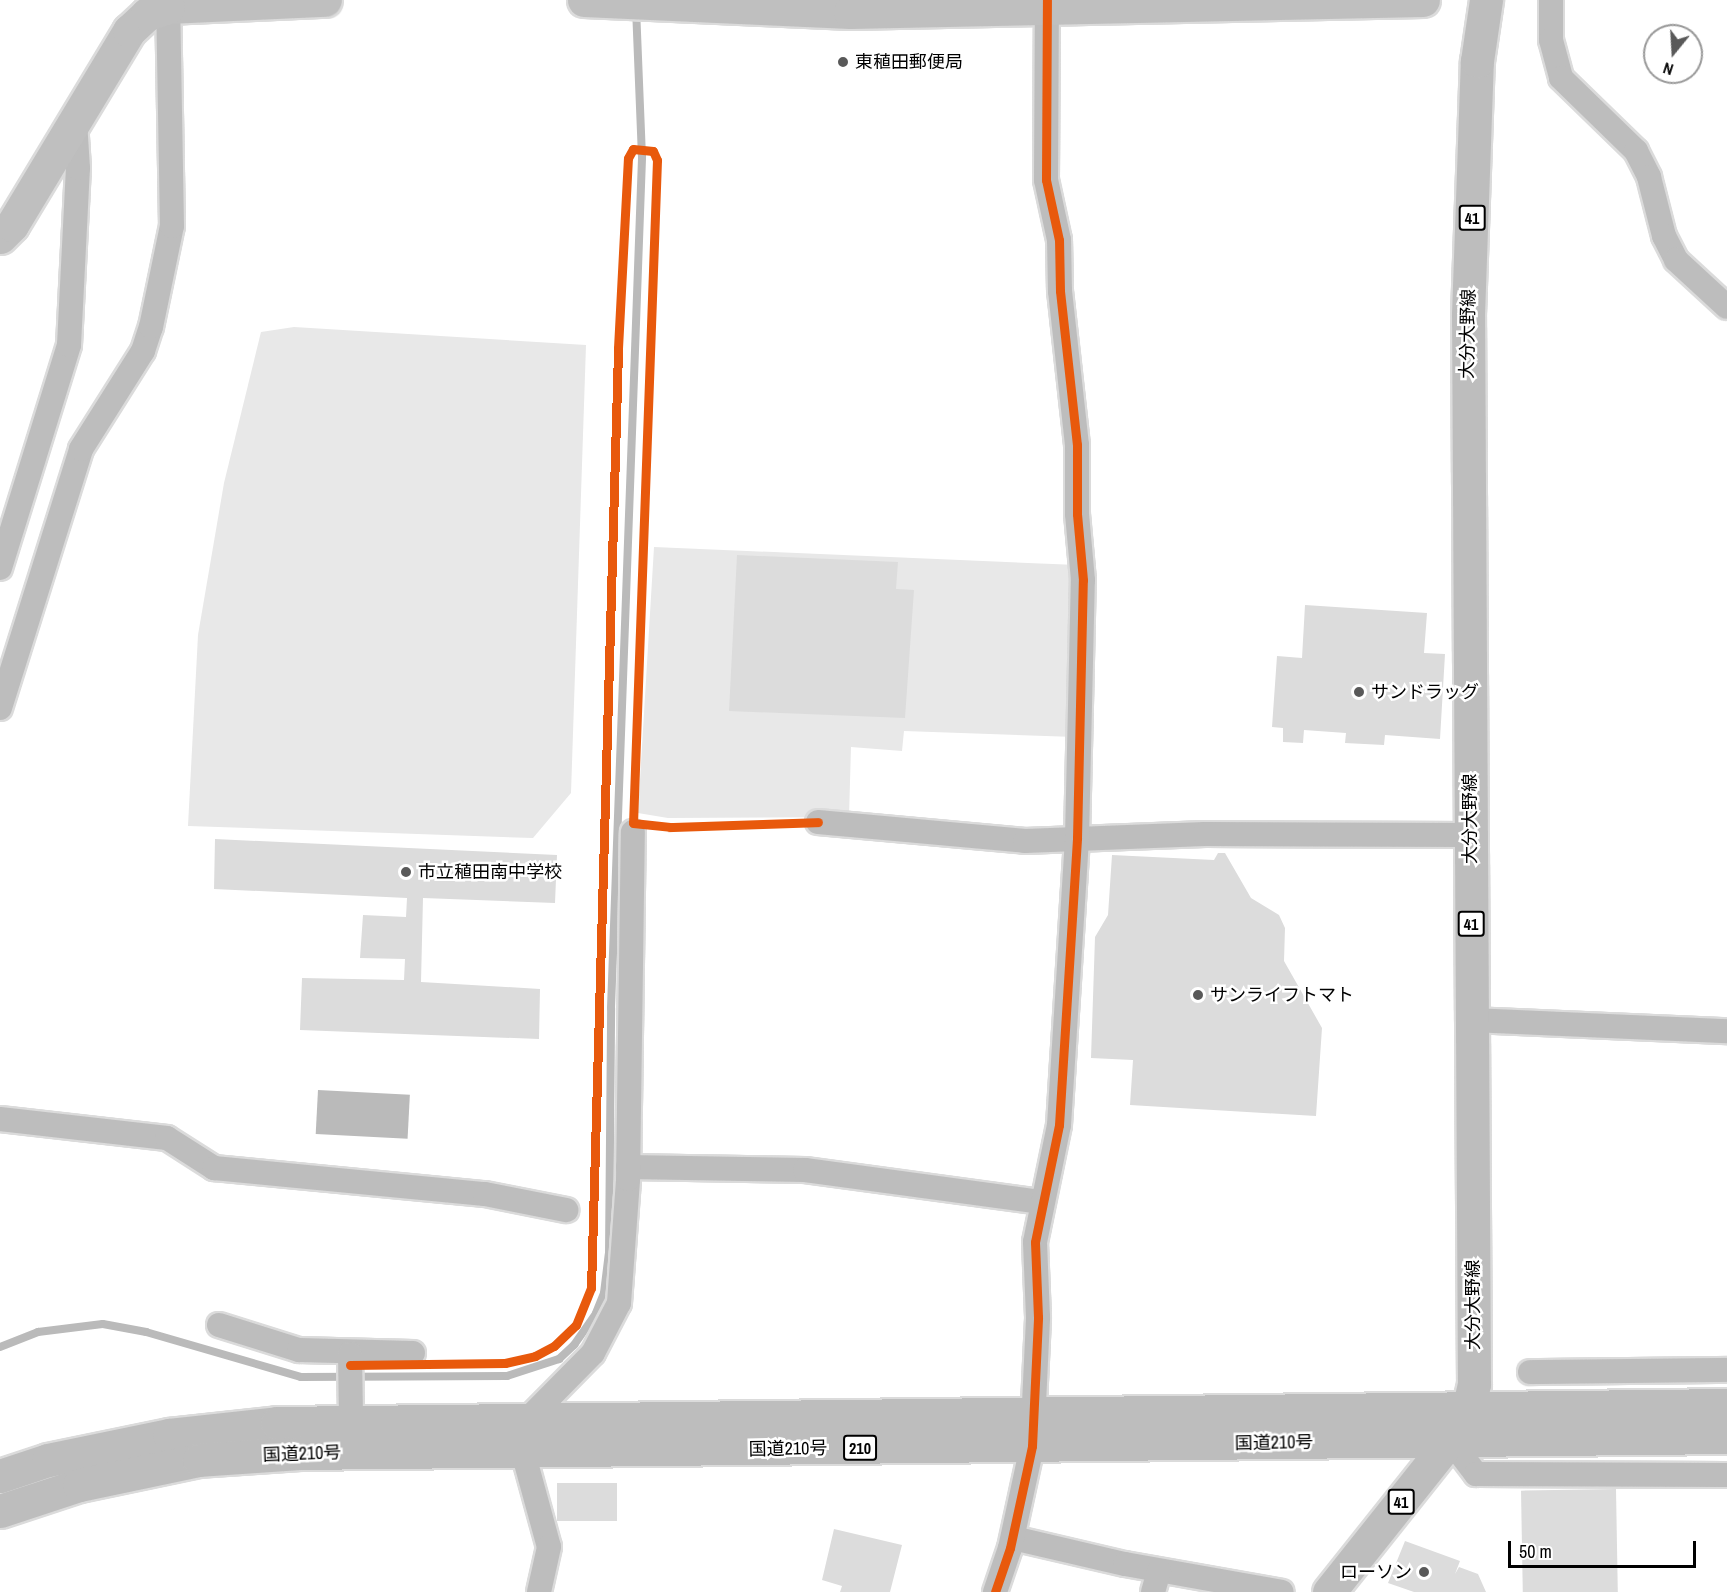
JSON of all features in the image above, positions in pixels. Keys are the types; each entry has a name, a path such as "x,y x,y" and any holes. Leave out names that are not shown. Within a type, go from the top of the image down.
{"main road":[{"path":"0,237 12,225 129,31 147,14 168,4 325,0"},
{"path":"605,0 850,12 1046,4 1423,0"},
{"name":"大分大野線","path":"1329,1592 1450,1440 1468,1410 1474,1374 1468,315 1477,61 1485,0"},
{"name":"国道210号","path":"1033,1431 1468,1410 1727,1405"},
{"name":"国道210号","path":"0,1476 48,1460 169,1435 350,1408 525,1436"},
{"name":"国道210号","path":"0,1511 79,1485 199,1460 525,1436 1033,1431 1450,1440 1727,1437"}],"street":[{"path":"1551,0 1551,40 1561,78 1636,151 1649,177 1664,236 1676,260 1727,307"},
{"path":"0,708 81,449 143,351 151,327 172,226 168,4"},
{"path":"995,1592 1013,1538 1033,1431 1038,1317 1035,1242 1042,1202 1054,1166 1059,1125 1077,838 1083,580 1077,514 1077,445 1060,291 1059,240 1046,180 1046,4"},
{"path":"0,568 69,345 78,168 75,121"},
{"path":"818,822 1025,841 1262,833 1470,835"},
{"path":"539,1592 549,1547 525,1436 581,1367 612,1321 622,1285 628,1167 633,832"},
{"path":"1472,1020 1727,1032"},
{"path":"0,1119 167,1138 214,1168 485,1194 566,1210"},
{"path":"628,1167 805,1170 1042,1202"},
{"path":"219,1325 299,1350 350,1362 413,1353"},
{"path":"350,1362 350,1408"},
{"path":"1530,1372 1727,1370"},
{"path":"1450,1440 1476,1474 1727,1475"},
{"path":"1013,1538 1156,1581 1282,1592"}],"shaded area":[{"path":"294,327 586,345 571,793 533,838 188,826 198,635 224,483 261,332"},
{"path":"654,547 1077,565 1075,737 904,731 902,751 851,747 849,817 668,818 638,813"},
{"path":"318,1090 410,1095 408,1139 316,1134"}],"building":[{"path":"737,555 898,562 896,589 914,590 905,718 729,711"},
{"name":"サンドラッグ","path":"1305,605 1427,613 1424,653 1445,654 1440,739 1385,735 1384,745 1345,743 1346,733 1304,730 1303,743 1283,742 1283,728 1272,727 1277,656 1302,658"},
{"path":"215,839 557,855 555,903 423,898 421,982 540,989 539,1039 300,1030 302,978 404,980 405,959 360,958 363,915 406,917 407,898 214,889"},
{"name":"サンライフトマト","path":"1218,853 1225,853 1251,898 1279,915 1285,928 1284,961 1322,1028 1316,1116 1130,1105 1133,1060 1091,1058 1095,937 1108,915 1112,855 1214,860"},
{"path":"557,1483 617,1483 617,1521 557,1521"},
{"path":"1616,1489 1618,1592 1523,1592 1521,1491"},
{"path":"834,1529 902,1545 890,1592 840,1592 842,1586 822,1580"},
{"name":"ローソン","path":"1405,1541 1460,1561 1455,1574 1459,1567 1478,1574 1486,1592 1414,1592 1388,1583"}],"waterway":[{"path":"0,1347 38,1332 103,1324 146,1332 301,1377 507,1376 559,1359 574,1345 596,1313 604,1293 609,1254 611,1008 642,157 636,10"}],"cycle path":[{"path":"995,1592 1010,1548 1032,1446 1038,1317 1035,1242 1059,1125 1077,838 1083,580 1077,514 1077,445 1060,291 1059,240 1046,180 1047,0"},
{"path":"350,1365 505,1363 535,1356 554,1346 576,1325 591,1288 618,348 628,158 633,149 653,151 657,160 633,823 670,827 818,822"}],"place":[{"name":"東稙田郵便局","path":"843,62"},
{"name":"サンドラッグ","path":"1359,692"},
{"name":"市立稙田南中学校","path":"406,872"},
{"name":"サンライフトマト","path":"1198,995"},
{"name":"ローソン","path":"1424,1572"}]}
